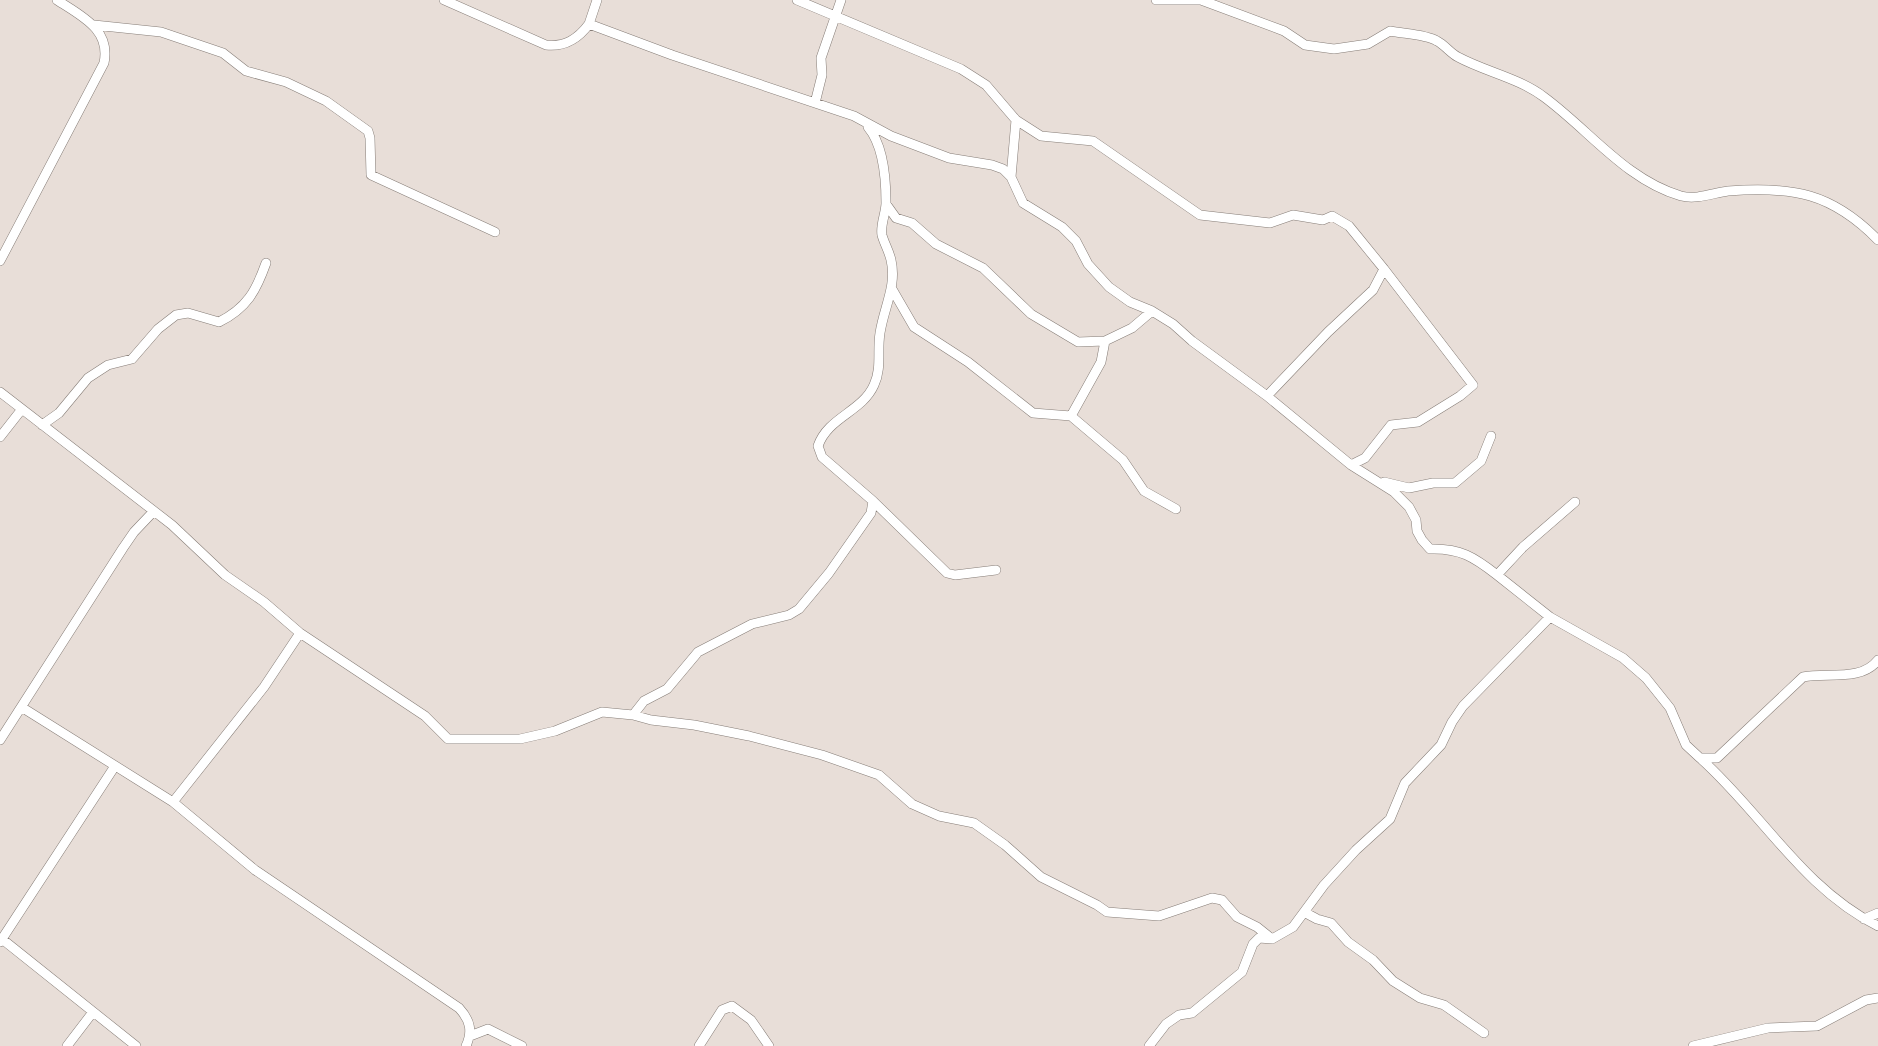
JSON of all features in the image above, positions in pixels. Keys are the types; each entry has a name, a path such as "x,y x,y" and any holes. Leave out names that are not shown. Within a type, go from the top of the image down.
{"street":[{"path":"0,261 104,63 106,50 94,25 57,0"},
{"path":"444,0 545,45 563,45 574,40 589,24 597,0"},
{"path":"797,0 961,69 986,85 1016,120 1041,136 1093,141 1200,215 1270,223 1293,215 1323,220 1332,216 1349,226 1473,385 1418,422 1391,425 1365,458 1351,465"},
{"path":"815,103 822,75 821,58 841,0"},
{"path":"1156,0 1201,0 1284,31 1305,45 1334,49 1368,44 1390,31 1436,40 1456,57 1506,79 1522,83 1543,96 1631,170 1668,190 1695,198 1721,192 1777,189 1819,198 1833,204 1860,223 1878,240"},
{"path":"589,24 854,116 891,136 949,158 1003,169 1011,177 1023,203 1062,227 1076,241 1088,264 1109,287 1130,302 1173,324 1268,396 1351,465 1379,481 1409,507 1416,520 1417,531 1430,549 1451,548 1476,559 1550,617 1623,658 1646,678 1670,708 1686,745 1723,778 1801,867 1839,903 1878,926"},
{"path":"94,25 161,32 223,53 246,71 286,82 326,101 368,131 371,175 495,232"},
{"path":"1011,177 1016,120"},
{"path":"865,123 877,137 884,170 886,204 881,233 891,260 892,289 880,332 880,369 874,387 862,403 831,425 821,437 818,446 822,457 873,501 947,573 955,575 996,570"},
{"path":"886,204 896,218 912,223 936,244 983,268 1031,314 1078,342 1105,341 1132,328 1152,311"},
{"path":"42,425 59,413 88,378 108,366 132,359 158,329 176,315 188,313 219,322 231,316 256,291 266,262"},
{"path":"1268,396 1328,332 1373,290 1384,269"},
{"path":"892,289 914,327 968,362 1033,414 1071,416 1123,460 1144,491 1176,509"},
{"path":"1071,416 1101,362 1105,341"},
{"path":"0,392 172,525 225,575 264,602 300,634 425,716 447,739 520,739 555,730 602,712 694,724 749,736 822,755 879,775 912,804 939,816 974,823 1005,845 1041,877 1107,912 1159,916 1212,898 1222,900 1237,917 1257,927 1272,940"},
{"path":"0,437 22,409"},
{"path":"1379,481 1409,488 1433,483 1455,483 1481,461 1491,436"},
{"path":"633,715 644,701 667,689 698,652 752,624 789,615 799,609 859,531 871,513 873,501"},
{"path":"1497,575 1523,547 1575,502"},
{"path":"0,740 23,708 123,548 153,512"},
{"path":"1149,1046 1166,1024 1179,1016 1192,1013 1242,972 1253,944 1259,938 1272,940 1293,927 1356,849 1390,819 1405,783 1441,745 1463,706 1550,617"},
{"path":"173,802 264,687 300,634"},
{"path":"1700,758 1717,758 1803,677 1853,674 1876,664 1878,660"},
{"path":"23,708 173,802 255,870 459,1008 468,1018 470,1036 466,1046"},
{"path":"115,766 1,941 136,1046"},
{"path":"1304,912 1331,923 1348,942 1373,960 1393,981 1420,998 1444,1005 1484,1033"},
{"path":"1864,919 1878,913"},
{"path":"1693,1046 1768,1028 1817,1026 1866,1000 1878,998"},
{"path":"699,1046 722,1010 732,1006 751,1020 769,1046"},
{"path":"66,1046 93,1012"},
{"path":"470,1036 488,1029 522,1046"}]}
